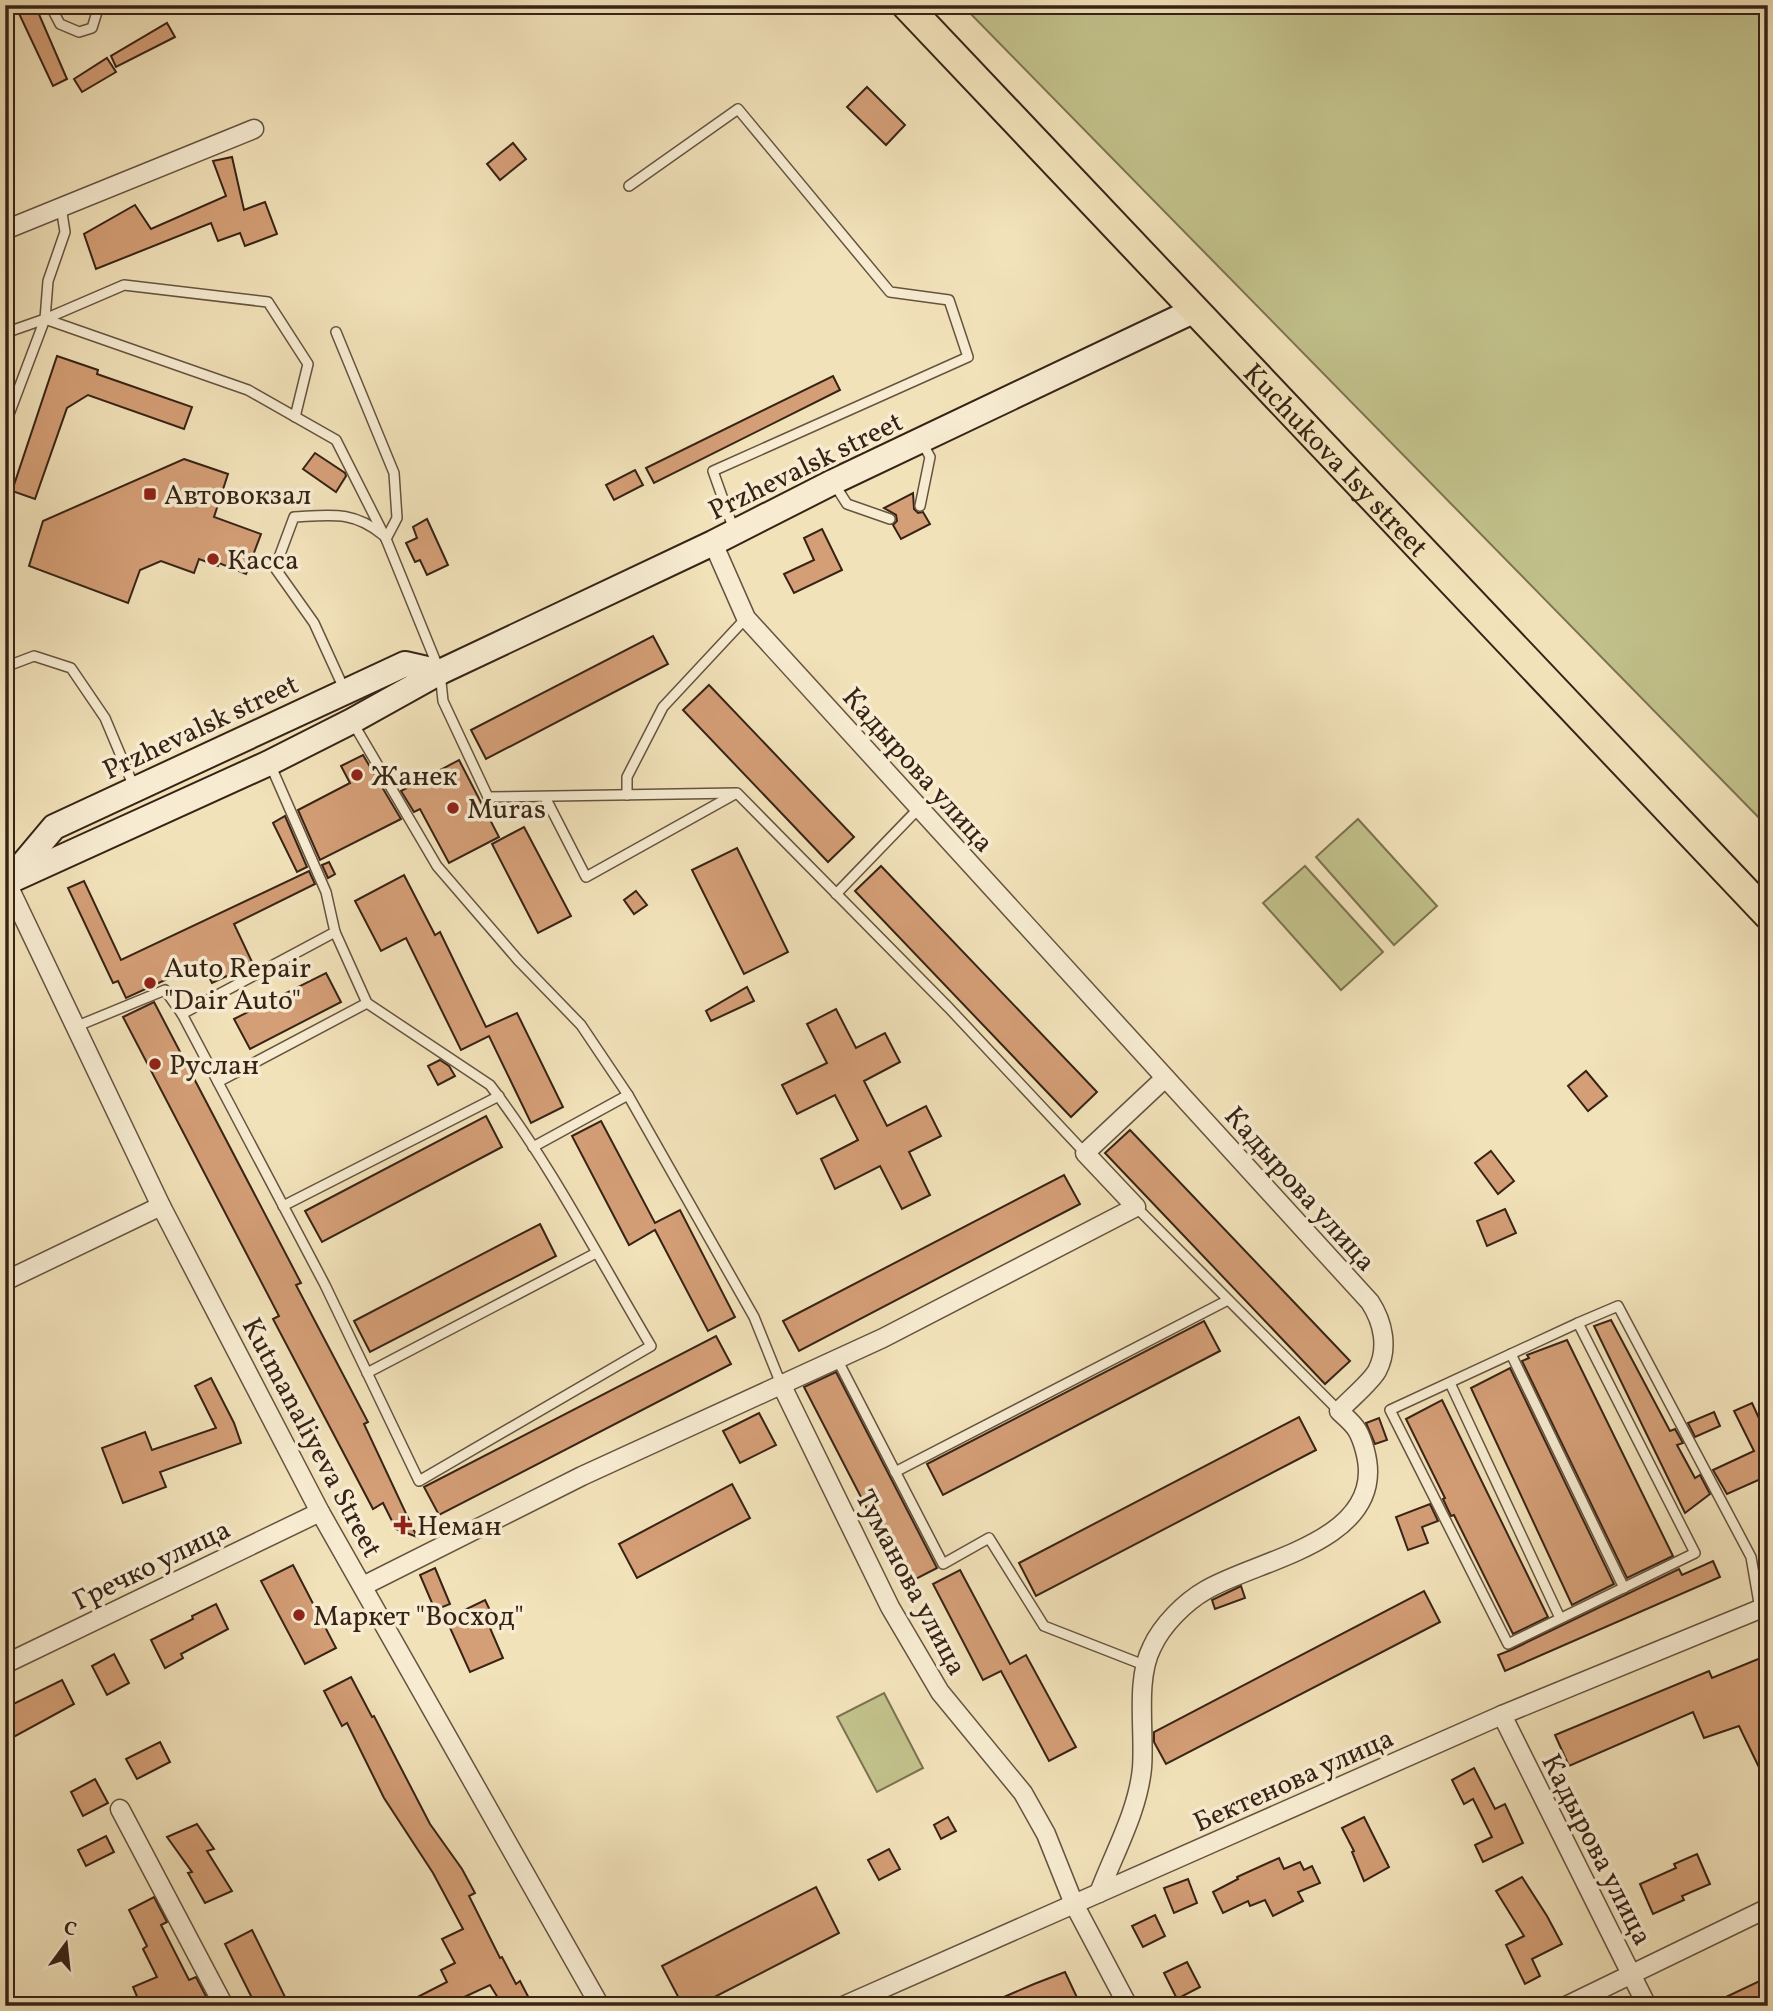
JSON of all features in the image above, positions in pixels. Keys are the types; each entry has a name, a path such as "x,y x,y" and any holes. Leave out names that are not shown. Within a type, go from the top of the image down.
{"main road":[{"name":"Kuchukova Isy street","path":"906,5 1768,915"},
{"name":"Przhevalsk street","path":"6,882 269,763 440,672 1195,310"},
{"name":"Przhevalsk street","path":"6,882 54,827 405,664 440,672"}],"street":[{"path":"5,230 254,128"},
{"name":"Кадырова улица","path":"713,543 746,618 1370,1302 1379,1315 1383,1329 1377,1371 1339,1411"},
{"name":"Kutmanaliyeva Street","path":"6,882 161,1206 320,1512 600,2006"},
{"path":"363,1586 582,1476 883,1338 1136,1207 1085,1153 1165,1078"},
{"path":"5,1281 161,1206"},
{"name":"Туманова улица","path":"781,1384 890,1608 940,1692 1023,1793 1046,1834 1074,1904 1128,2006"},
{"path":"1098,1893 1135,1801 1142,1768 1144,1665 1152,1645 1178,1612 1206,1590 1322,1539 1349,1517 1363,1496 1368,1481 1368,1467 1357,1429 1339,1411"},
{"name":"Гречко улица","path":"5,1664 320,1512"},
{"name":"Бектенова улица","path":"843,2006 1502,1715 1764,1609"},
{"name":"Кадырова улица","path":"1502,1715 1647,2006"},
{"path":"120,1809 224,2006"},
{"path":"1566,2006 1768,1908"}],"lane":[{"path":"50,5 60,24 79,32 92,28 97,12 93,5"},
{"path":"629,186 738,109 890,292 949,300 968,357 713,471 735,531"},
{"path":"5,425 45,319 48,281 65,232 61,207"},
{"path":"5,332 45,319 124,285 268,302 308,364 295,417"},
{"path":"45,319 248,390 336,440 386,539 440,672 443,701 488,797 737,793 949,1008 1085,1153"},
{"path":"336,332 394,472 397,518 386,539"},
{"path":"920,506 930,457 921,440"},
{"path":"833,482 847,504 890,519"},
{"path":"346,692 314,623 275,568 294,517 352,517 369,524 386,539"},
{"path":"627,795 627,777 663,707 746,618"},
{"path":"5,667 34,656 71,668 105,718 135,789"},
{"path":"352,721 437,866 518,960 581,1025 628,1095 754,1317 781,1384"},
{"path":"75,1027 165,990 182,1014 283,1206 419,1481 651,1346 533,1147 490,1085 367,1003 335,932 326,892 269,763"},
{"path":"545,797 586,877 737,793"},
{"path":"836,894 919,808"},
{"path":"182,1014 335,932"},
{"path":"218,1082 367,1003"},
{"path":"533,1147 628,1095"},
{"path":"283,1206 499,1096"},
{"path":"1136,1207 1339,1411"},
{"path":"367,1373 596,1253"},
{"path":"895,1472 1228,1300"},
{"path":"1578,1323 1695,1553 1508,1644 1390,1410 1578,1323 1618,1306 1751,1557 1764,1609"},
{"path":"1511,1354 1624,1588"},
{"path":"837,1359 943,1564 989,1538 1044,1626 1144,1665"},
{"path":"1450,1383 1560,1618"}],"shaded area":[{"path":"962,5 1768,5 1768,827"},
{"path":"1358,819 1437,906 1394,945 1316,857"},
{"path":"1305,866 1383,952 1341,990 1263,903"},
{"path":"884,1693 923,1768 877,1792 837,1717"}],"building":[{"path":"15,5 35,5 67,79 53,86"},
{"path":"167,23 175,37 116,67 111,56"},
{"path":"107,58 116,72 82,92 74,79"},
{"path":"867,87 905,125 886,145 847,107"},
{"path":"513,143 526,159 500,180 487,164"},
{"path":"232,157 244,210 265,202 277,234 245,246 240,233 218,241 211,223 96,269 84,234 135,205 151,229 226,196 213,161"},
{"path":"57,356 98,370 97,374 192,407 184,429 88,395 67,408 35,499 12,491"},
{"path":"833,376 840,390 654,483 646,468"},
{"path":"315,453 345,473 346,476 336,492 303,469"},
{"path":"184,459 228,474 214,517 261,534 246,574 219,563 218,566 199,559 194,573 161,561 140,570 128,603 29,566 43,521"},
{"path":"635,470 643,485 614,500 606,485"},
{"path":"913,493 914,509 918,513 923,512 930,524 901,539 893,525 897,521 896,515 884,508"},
{"path":"427,519 448,565 427,575 420,560 415,562 406,543 417,538 413,527"},
{"path":"822,529 842,570 794,593 784,574 814,560 804,538"},
{"path":"653,636 668,664 486,759 471,730"},
{"path":"709,685 854,837 828,862 683,710"},
{"path":"363,755 401,819 320,860 298,810 350,783 341,766"},
{"path":"459,760 499,837 449,863 420,809 414,812 401,791"},
{"path":"285,816 307,867 297,872 273,823"},
{"path":"524,827 571,916 538,933 492,844"},
{"path":"737,848 788,952 744,974 692,870"},
{"path":"329,862 335,874 328,878 322,865"},
{"path":"881,866 1097,1092 1071,1117 855,891"},
{"path":"309,871 315,884 234,924 253,964 212,983 202,963 126,998 118,981 113,983 68,888 84,881 121,960"},
{"path":"404,875 435,935 440,932 486,1027 517,1013 563,1107 531,1123 489,1036 461,1050 406,938 381,951 355,901"},
{"path":"636,891 647,905 634,914 624,900"},
{"path":"326,973 341,1002 250,1049 234,1019"},
{"path":"747,987 754,1001 711,1021 706,1011"},
{"path":"154,1002 301,1283 296,1285 368,1422 364,1424 417,1537 396,1529 383,1503 373,1509 273,1319 279,1316 123,1017"},
{"path":"836,1009 856,1048 885,1033 900,1062 864,1081 887,1126 926,1106 941,1136 909,1152 930,1195 902,1209 880,1166 835,1189 821,1159 858,1140 835,1095 797,1114 782,1085 827,1063 807,1024"},
{"path":"440,1060 449,1066 455,1076 438,1085 428,1066"},
{"path":"1586,1071 1607,1096 1588,1111 1568,1086"},
{"path":"486,1116 502,1147 322,1242 305,1211"},
{"path":"601,1121 655,1223 680,1210 735,1317 708,1331 655,1230 629,1245 572,1136"},
{"path":"1130,1130 1350,1361 1325,1384 1105,1153"},
{"path":"1491,1151 1514,1181 1498,1194 1475,1163"},
{"path":"1064,1175 1080,1204 799,1351 783,1321"},
{"path":"1505,1209 1516,1233 1487,1246 1477,1221"},
{"path":"540,1224 556,1256 370,1352 354,1321"},
{"path":"1611,1320 1670,1431 1675,1429 1683,1443 1677,1445 1695,1478 1700,1475 1710,1494 1685,1513 1594,1326"},
{"path":"1204,1321 1220,1351 943,1495 927,1464"},
{"path":"716,1336 731,1364 439,1515 424,1487"},
{"path":"1567,1340 1673,1556 1627,1578 1522,1361 1529,1358 1527,1355"},
{"path":"1510,1368 1614,1584 1572,1605 1471,1388"},
{"path":"836,1372 937,1568 906,1584 804,1387"},
{"path":"211,1378 241,1443 160,1472 166,1487 123,1503 102,1448 145,1432 152,1450 216,1428 195,1386"},
{"path":"1442,1400 1548,1617 1513,1634 1454,1515 1451,1516 1443,1499 1445,1498 1406,1419"},
{"path":"1752,1403 1768,1438 1768,1483 1765,1477 1727,1494 1713,1470 1754,1451 1734,1411"},
{"path":"1714,1412 1720,1426 1695,1437 1688,1423"},
{"path":"759,1413 776,1445 740,1463 723,1431"},
{"path":"1299,1417 1316,1450 1036,1596 1019,1563"},
{"path":"1379,1418 1387,1440 1375,1444 1366,1423"},
{"path":"732,1484 750,1518 637,1578 619,1544"},
{"path":"1430,1504 1438,1521 1422,1527 1428,1543 1408,1550 1396,1517"},
{"path":"1713,1561 1720,1577 1505,1671 1498,1655 1679,1569 1682,1575"},
{"name":"Маркет \"Восход\"","path":"293,1565 336,1648 305,1664 261,1581"},
{"path":"435,1568 450,1604 435,1610 420,1575"},
{"path":"960,1570 1010,1664 1026,1655 1076,1747 1049,1761 1001,1671 983,1680 933,1584"},
{"path":"1241,1586 1245,1598 1215,1609 1212,1600"},
{"path":"1424,1591 1440,1622 1166,1764 1154,1742 1154,1732"},
{"path":"485,1600 497,1625 490,1628 503,1658 470,1672 446,1619"},
{"path":"216,1604 228,1629 181,1654 183,1658 165,1668 151,1640"},
{"path":"114,1654 129,1683 107,1695 92,1666"},
{"path":"1768,1655 1768,1786 1739,1726 1704,1738 1693,1712 1569,1766 1555,1735 1709,1671 1712,1678"},
{"path":"351,1677 430,1824 462,1869 475,1893 469,1896 500,1958 502,1957 516,1984 520,1981 533,2006 503,2006 490,1985 445,2006 400,2006 447,1982 441,1970 455,1963 442,1939 463,1929 433,1873 384,1798 347,1723 342,1726 324,1691"},
{"path":"62,1680 74,1704 10,1739 5,1730 5,1708"},
{"path":"160,1742 170,1762 137,1779 126,1759"},
{"path":"1474,1768 1495,1809 1505,1804 1523,1843 1483,1862 1475,1845 1492,1837 1473,1799 1464,1804 1452,1780"},
{"path":"95,1779 108,1803 83,1816 71,1792"},
{"path":"948,1817 956,1831 941,1839 934,1825"},
{"path":"1364,1817 1389,1867 1364,1881 1352,1852 1354,1851 1342,1828"},
{"path":"197,1824 214,1849 207,1851 232,1891 205,1903 188,1873 192,1872 167,1837"},
{"path":"106,1836 114,1852 86,1866 78,1850"},
{"path":"889,1849 900,1869 879,1880 868,1860"},
{"path":"1697,1854 1710,1884 1682,1896 1684,1900 1653,1914 1640,1884 1676,1868 1674,1864"},
{"path":"1279,1858 1284,1869 1300,1862 1304,1870 1312,1866 1320,1883 1298,1892 1303,1901 1273,1916 1265,1900 1250,1906 1248,1901 1223,1913 1213,1892 1238,1879 1237,1877"},
{"path":"1522,1877 1562,1944 1532,1959 1540,1976 1525,1984 1506,1945 1524,1936 1496,1891"},
{"path":"1188,1879 1197,1903 1174,1913 1164,1888"},
{"path":"816,1887 839,1933 697,2006 683,2006 662,1966"},
{"path":"154,1897 167,1922 161,1925 189,1980 196,1977 211,2006 141,2006 133,1987 157,1977 143,1949 147,1946 129,1910"},
{"path":"1155,1915 1165,1936 1143,1947 1132,1926"},
{"path":"252,1930 286,1999 273,2006 256,2006 225,1944"},
{"path":"1187,1962 1200,1987 1177,1999 1164,1973"},
{"path":"1065,1972 1081,2006 983,2006 1034,1984"},
{"path":"1768,1977 1768,2006 1707,2006"}],"place":[{"name":"Автовокзал","path":"150,494"},
{"name":"Касса","path":"213,559"},
{"name":"Жанек","path":"357,775"},
{"name":"Muras","path":"453,808"},
{"name":"Auto Repair \"Dair Auto\"","path":"150,983"},
{"name":"Руслан","path":"155,1064"},
{"name":"Неман","path":"403,1525"},
{"name":"Маркет \"Восход\"","path":"299,1615"}]}
